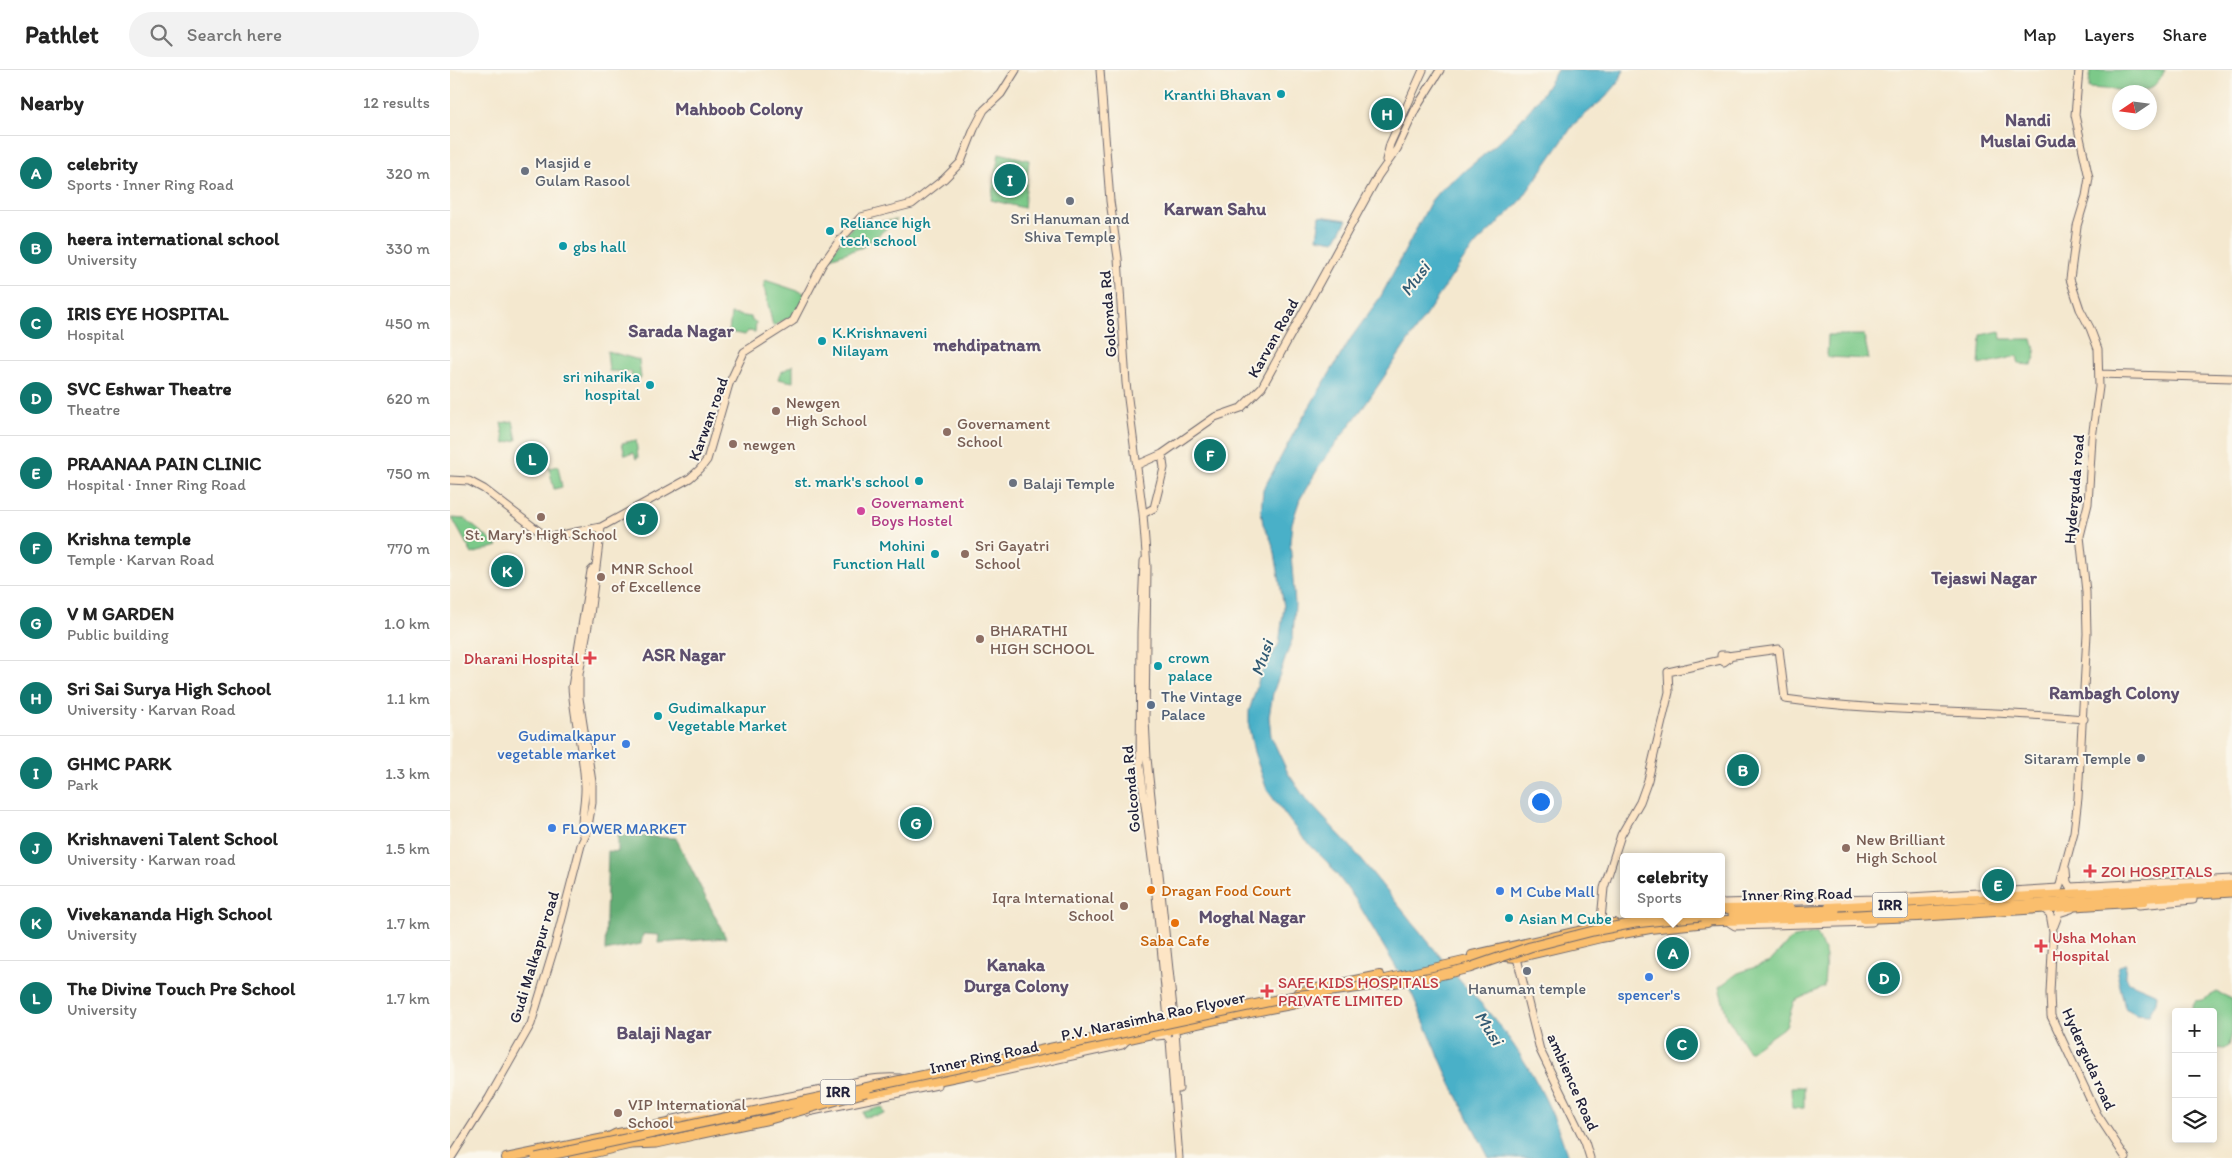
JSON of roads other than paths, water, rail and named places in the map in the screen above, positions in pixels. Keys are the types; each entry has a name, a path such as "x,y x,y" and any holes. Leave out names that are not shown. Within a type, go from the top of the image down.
{"highway":[{"name":"P.V. Narasimha Rao Flyover","path":"1725,914 1876,909 2232,886"},
{"name":"P.V. Narasimha Rao Flyover","path":"536,1158 1297,1001 1384,990 1429,982 1573,941 1635,929 1702,920 1810,918 2232,893"},
{"name":"P.V. Narasimha Rao Flyover","path":"560,1158 1296,996 1427,978 1469,968 1530,947 1593,931 1678,918"},
{"path":"608,1138 616,1134 766,1103 865,1090"},
{"path":"631,1144 657,1142 762,1121 865,1090"}],"main road":[{"name":"Inner Ring Road","path":"1725,909 1781,904 1903,904 2206,883 2232,886"},
{"name":"Inner Ring Road","path":"1467,958 1494,956 1517,958 1601,938 1664,928 1730,923 1934,916 2193,899 2232,893"},
{"name":"Inner Ring Road","path":"506,1158 900,1078 1171,1018 1358,982 1467,958 1599,925 1643,918"},
{"name":"Inner Ring Road","path":"573,1158 856,1096 912,1087 1140,1036 1296,1004 1358,982"},
{"path":"1216,1009 1218,1020"},
{"path":"962,1064 964,1075"}],"street":[{"name":"Karwan road","path":"601,530 692,482 703,472 710,463 733,385 750,347 793,321 822,265 839,240 861,217 912,204 944,179 961,162 982,114 1001,94 1016,70"},
{"name":"Golconda Rd","path":"1100,70 1110,201 1118,262 1126,383 1143,514 1146,556 1143,569 1141,632 1140,766 1171,1018"},
{"path":"1430,84 1422,73 1431,70"},
{"name":"Karvan Road","path":"1136,465 1162,454 1215,417 1241,408 1262,387 1386,163 1397,149 1415,110 1440,70"},
{"name":"Hyderguda road","path":"1781,904 2059,888 2074,832 2084,719 2086,592 2080,536 2088,504 2092,438 2099,374 2098,349 2080,309 2070,279 2077,226 2089,178 2075,115 2079,70"},
{"name":"Karvan Road","path":"1386,163 1390,144 1422,73"},
{"path":"2099,374 2232,378"},
{"path":"1143,514 1154,508 1164,468 1162,454"},
{"path":"450,480 469,481 484,489 496,500 548,536 601,530"},
{"name":"Gudi Malkapur road","path":"451,1158 489,1098 531,1024 555,946 584,836 587,832 591,811 592,782 579,698 579,674 594,589 595,567 601,530"},
{"path":"1601,938 1599,925 1604,888 1621,835 1640,802 1648,780 1669,692 1668,672 1724,658 1779,649 1785,699 1873,709 1951,710 2084,719"},
{"path":"2065,864 2067,882 2070,887 2206,883 2232,879"},
{"path":"2053,931 2056,917 2065,910 2193,899"},
{"path":"1725,904 1781,904"},
{"name":"Hyderguda road","path":"2043,908 2050,914 2053,931 2050,993 2051,1016 2097,1114 2126,1158"},
{"name":"ambience Road","path":"1517,958 1540,1050 1585,1142 1590,1158"},
{"path":"1175,1030 1184,1158"},
{"path":"1140,1036 1146,1038 1166,1035 1170,1040 1179,1158"},
{"path":"732,1124 749,1126 1122,1045 1128,1039"}],"water":[{"name":"Musi","path":"1557,70 1624,70 1617,84 1606,97 1574,124 1519,203 1477,243 1463,260 1365,405 1322,462 1300,499 1292,523 1290,542 1295,604 1293,637 1273,693 1269,717 1271,736 1288,773 1305,798 1351,847 1461,982 1496,1021 1526,1064 1550,1110 1568,1158 1489,1158 1451,1084 1412,994 1356,900 1328,863 1301,836 1267,790 1254,752 1249,728 1249,711 1261,673 1279,644 1284,607 1275,553 1263,524 1261,512 1263,490 1296,429 1351,338 1381,296 1431,201 1440,190 1490,150 1519,122 1533,106"},
{"path":"1320,216 1347,220 1335,241 1317,238"},
{"path":"2126,964 2125,975 2129,982 2157,994 2156,1002 2149,1015 2136,1014 2125,1008 2117,973 2119,966"}],"place":[{"name":"Kranthi Bhavan","path":"1281,94"},
{"name":"Sri Sai Surya High School","path":"1387,114"},
{"name":"Masjid e Gulam Rasool","path":"525,171"},
{"name":"GHMC PARK","path":"1010,180"},
{"name":"Sri Hanuman and Shiva Temple","path":"1070,201"},
{"name":"Reliance high tech school","path":"830,231"},
{"name":"gbs hall","path":"563,246"},
{"name":"K.Krishnaveni Nilayam","path":"822,341"},
{"name":"sri niharika hospital","path":"650,385"},
{"name":"Newgen High School","path":"776,411"},
{"name":"Governament School","path":"947,432"},
{"name":"newgen","path":"733,444"},
{"name":"Krishna temple","path":"1210,455"},
{"name":"The Divine Touch Pre School","path":"532,459"},
{"name":"st. mark's school","path":"919,481"},
{"name":"Balaji Temple","path":"1013,483"},
{"name":"Governament Boys Hostel","path":"861,511"},
{"name":"St. Mary's High School","path":"541,517"},
{"name":"Krishnaveni Talent School","path":"642,519"},
{"name":"Mohini Function Hall","path":"935,554"},
{"name":"Sri Gayatri School","path":"965,554"},
{"name":"Vivekananda High School","path":"507,571"},
{"name":"MNR School of Excellence","path":"601,577"},
{"name":"BHARATHI HIGH SCHOOL","path":"980,639"},
{"name":"Dharani Hospital","path":"590,658"},
{"name":"crown palace","path":"1158,666"},
{"name":"The Vintage Palace","path":"1151,705"},
{"name":"Gudimalkapur Vegetable Market","path":"658,716"},
{"name":"Gudimalkapur vegetable market","path":"626,744"},
{"name":"Sitaram Temple","path":"2141,758"},
{"name":"heera international school","path":"1743,770"},
{"name":"V M GARDEN","path":"916,823"},
{"name":"FLOWER MARKET","path":"552,828"},
{"name":"New Brilliant High School","path":"1846,848"},
{"name":"ZOI HOSPITALS","path":"2090,871"},
{"name":"PRAANAA PAIN CLINIC","path":"1998,885"},
{"name":"Dragan Food Court","path":"1151,890"},
{"name":"M Cube Mall","path":"1500,891"},
{"name":"Iqra International School","path":"1124,906"},
{"name":"Asian M Cube","path":"1509,918"},
{"name":"Saba Cafe","path":"1175,923"},
{"name":"Usha Mohan Hospital","path":"2041,946"},
{"name":"celebrity","path":"1673,953"},
{"name":"Hanuman temple","path":"1527,971"},
{"name":"spencer's","path":"1649,977"},
{"name":"SVC Eshwar Theatre","path":"1884,978"},
{"name":"SAFE KIDS HOSPITALS PRIVATE LIMITED","path":"1267,991"},
{"name":"IRIS EYE HOSPITAL","path":"1682,1044"},
{"name":"VIP International School","path":"618,1113"}],"district":[{"name":"Mahboob Colony","path":"739,109"},
{"name":"Nandi Muslai Guda","path":"2028,130"},
{"name":"Karwan Sahu","path":"1215,209"},
{"name":"Sarada Nagar","path":"681,331"},
{"name":"mehdipatnam","path":"987,345"},
{"name":"Tejaswi Nagar","path":"1984,578"},
{"name":"ASR Nagar","path":"684,655"},
{"name":"Rambagh Colony","path":"2114,693"},
{"name":"Moghal Nagar","path":"1252,917"},
{"name":"Kanaka Durga Colony","path":"1016,975"},
{"name":"Balaji Nagar","path":"664,1033"}]}
